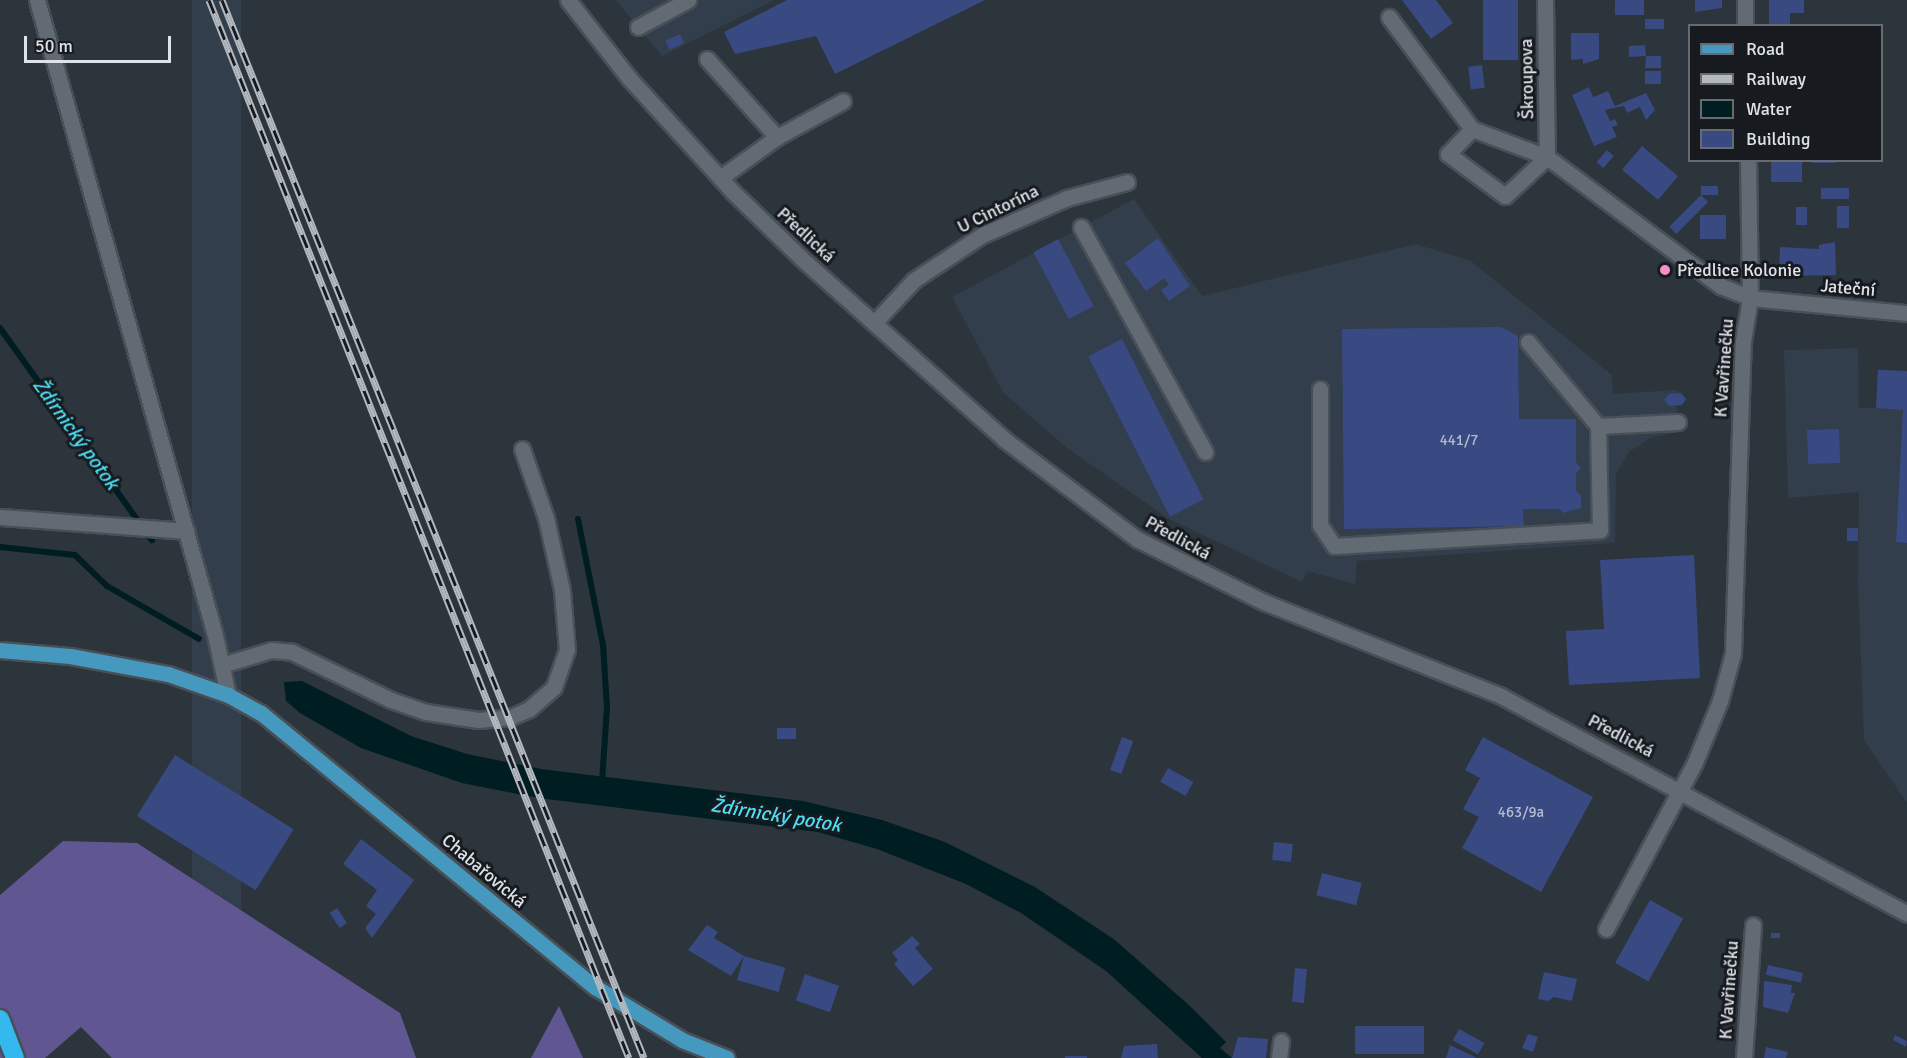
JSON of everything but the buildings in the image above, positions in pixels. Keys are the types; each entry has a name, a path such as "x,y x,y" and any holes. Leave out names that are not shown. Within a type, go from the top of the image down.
{"highway":[{"path":"0,1019 15,1058"}],"main road":[{"name":"Chabařovická","path":"0,650 127,665 228,695 261,713 595,987 682,1041 727,1058"}],"street":[{"path":"37,0 186,531 228,695"},
{"name":"Předlická","path":"568,0 629,78 720,178 801,258 1005,440 1137,539 1264,602 1501,696 1681,790 1907,914"},
{"name":"Škroupova","path":"1545,0 1547,157"},
{"path":"1745,0 1745,24"},
{"path":"638,27 679,2"},
{"path":"1389,17 1472,129 1448,154 1505,196 1547,157"},
{"path":"707,59 777,137"},
{"path":"720,178 777,137 843,101"},
{"name":"K Vavřinečku","path":"1472,129 1547,157 1721,286 1750,298 1743,341 1733,653 1720,701 1681,790 1606,929"},
{"path":"1748,162 1750,298"},
{"name":"U Cintorína","path":"874,323 914,280 982,235 1067,198 1127,182"},
{"path":"1081,227 1205,452"},
{"name":"Jateční","path":"1750,298 1907,313"},
{"path":"1320,390 1320,525 1334,546 1600,530 1598,426 1528,342"},
{"path":"1598,426 1678,422"},
{"path":"222,665 271,650 292,652 391,700 426,711 478,720 511,717 529,710 554,687 567,650 562,590 551,538 522,449"},
{"path":"0,517 186,531"},
{"name":"K Vavřinečku","path":"1743,1058 1753,926"},
{"path":"1279,1058 1281,1041"}],"shaded area":[{"path":"192,0 241,0 241,1058 192,1058"},
{"path":"616,0 774,0 662,56"},
{"path":"1134,199 1202,296 1416,244 1471,261 1612,375 1613,394 1675,390 1681,393 1686,399 1676,406 1679,432 1652,437 1629,452 1616,474 1615,543 1357,561 1355,584 1307,571 1302,582 1169,519 1067,448 1003,392 952,297"},
{"path":"1858,348 1859,408 1876,408 1878,370 1907,371 1907,803 1864,740 1858,584 1859,492 1788,498 1784,350"},
{"path":"63,841 137,843 400,1013 416,1058 112,1058 81,1027 45,1058 0,1058 0,895"},
{"path":"559,1006 583,1058 531,1058"}],"water":[{"path":"302,681 411,736 467,754 541,769 803,801 882,820 945,842 1035,887 1115,940 1191,1007 1226,1042 1220,1048 1232,1058 1202,1058 1106,971 1021,913 966,884 877,849 818,832 538,798 462,783 361,748 300,713 286,701 284,682"}],"waterway":[{"name":"Ždírnický potok","path":"0,328 152,540"},
{"path":"578,519 603,645 607,707 602,783"},
{"name":"Ždírnický potok","path":"0,547 75,555 107,586 199,639"}],"railway":[{"path":"209,0 629,1058"},
{"path":"222,0 644,1058"}],"place":[{"name":"Předlice Kolonie","path":"1665,270"}]}
